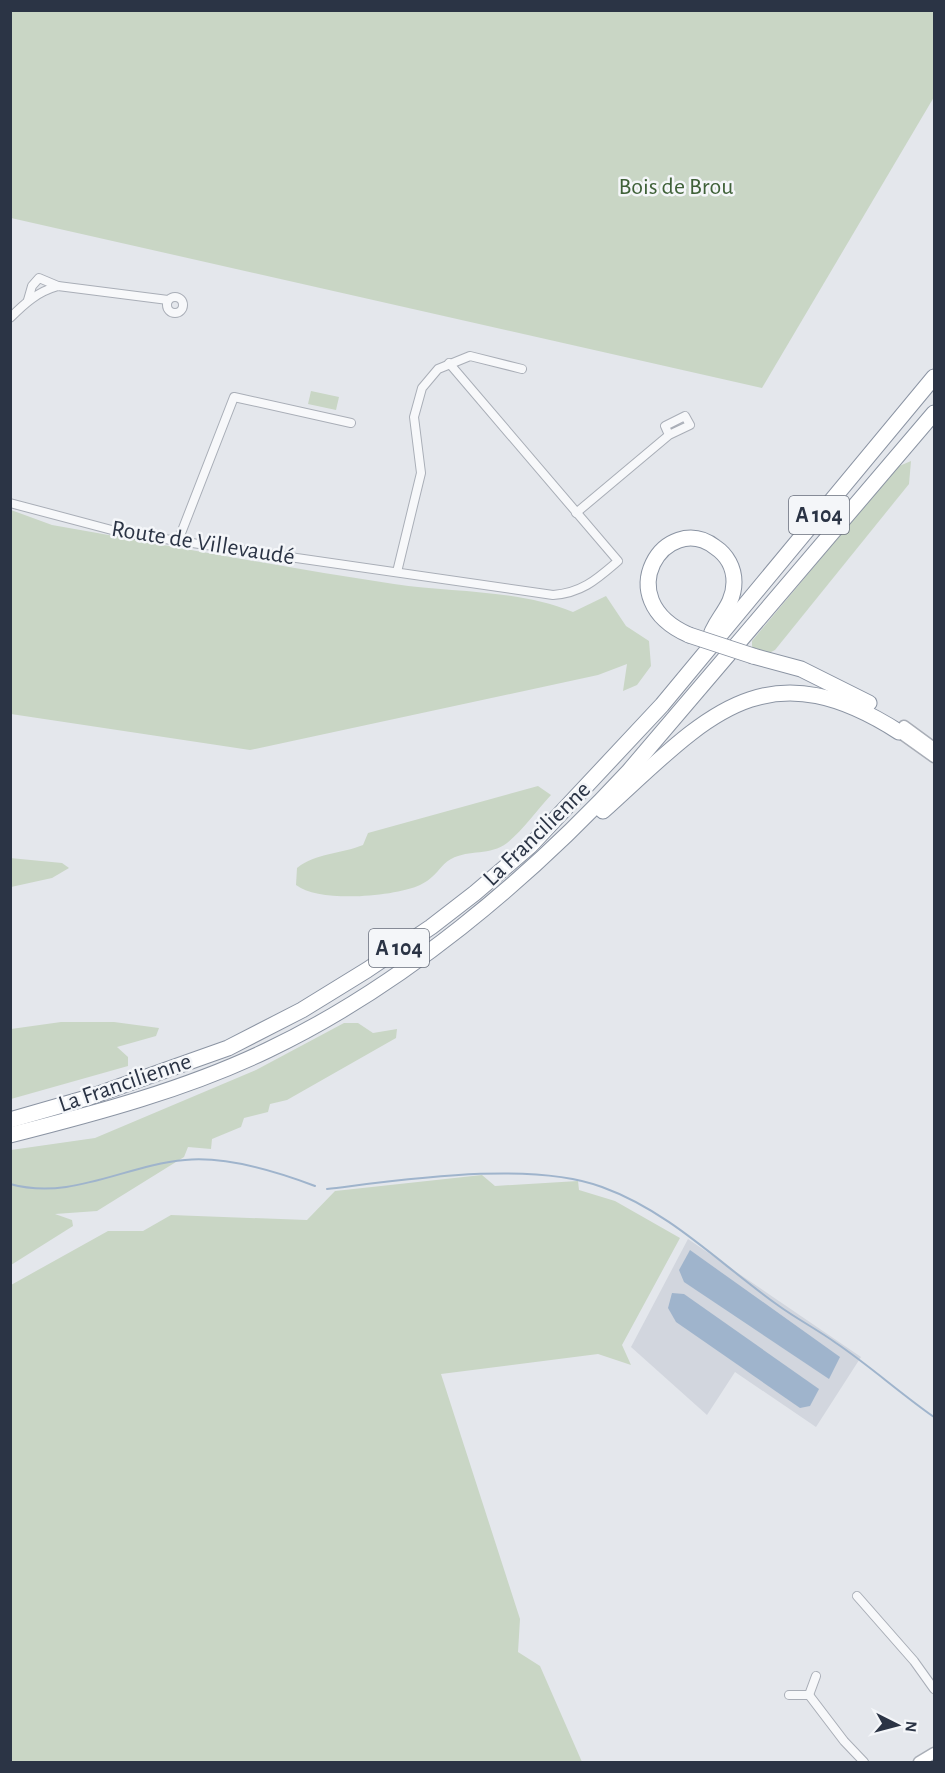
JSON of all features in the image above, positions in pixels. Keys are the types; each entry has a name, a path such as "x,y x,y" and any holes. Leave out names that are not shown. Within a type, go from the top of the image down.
{"highway":[{"name":"La Francilienne","path":"10,1120 90,1097 228,1048 302,1010 440,921 530,846 707,654 934,377"},
{"name":"La Francilienne","path":"10,1135 191,1082 268,1051 330,1018 429,950 476,914 603,799 656,740 934,413"},
{"path":"707,654 710,634 730,602 734,580 732,570 721,550 712,544 695,538 678,541 663,549 650,569 648,583 652,603 658,615 673,628 689,635 753,656 824,678 902,729"},
{"path":"560,840 575,837 681,741 707,721 750,699 781,692 816,693 850,704 902,729"}],"main road":[{"path":"902,729 934,748"},
{"path":"902,729 934,757"},
{"path":"919,1762 934,1753"}],"street":[{"path":"28,300 32,286 39,278 58,286 168,300"},
{"path":"10,318 28,300 45,290 58,286"},
{"path":"397,572 421,473 420,446 415,431 417,401 428,378 449,363 470,356 522,369"},
{"path":"449,363 576,513 669,435"},
{"path":"178,541 234,397 351,423"},
{"name":"Route de Villevaudé","path":"10,503 123,533 553,595 581,590 618,561 576,513"},
{"path":"857,1596 914,1661 934,1689"},
{"path":"809,1695 816,1676"},
{"path":"789,1695 809,1695"},
{"path":"809,1695 844,1741 864,1762"}],"shaded area":[{"path":"688,1239 861,1357 816,1427 735,1372 707,1415 631,1347"}],"green space":[{"name":"Bois de Brou","path":"11,10 934,11 934,97 762,388 11,218"},
{"path":"311,391 339,397 336,410 308,404"},
{"path":"911,461 909,484 775,650 767,654 752,650 752,641 897,467"},
{"path":"11,510 52,525 351,577 417,587 508,595 573,612 606,596 626,626 649,641 651,666 637,685 623,691 627,664 598,675 250,750 11,714"},
{"path":"538,786 551,795 507,843 494,850 465,854 451,859 430,879 420,885 392,893 338,896 307,891 296,885 297,868 312,859 363,845 368,833"},
{"path":"10,858 62,863 69,868 52,878 11,887"},
{"path":"61,1022 114,1022 159,1028 156,1036 117,1047 128,1057 128,1066 11,1099 11,1029"},
{"path":"344,1023 358,1023 373,1033 397,1029 396,1038 287,1100 270,1104 268,1112 244,1118 241,1127 212,1139 211,1149 188,1147 184,1157 97,1211 55,1214 72,1220 73,1226 11,1265 11,1150 95,1138 256,1070"},
{"path":"482,1175 495,1186 578,1181 579,1190 615,1201 680,1238 622,1345 631,1365 598,1354 441,1374 520,1619 518,1652 540,1666 582,1762 11,1762 11,1285 108,1231 143,1231 171,1215 307,1220 335,1191"}],"water":[{"path":"690,1250 840,1357 829,1379 684,1282 679,1270"},
{"path":"672,1293 684,1294 819,1389 810,1406 800,1408 676,1322 668,1308"}],"waterway":[{"path":"10,1184 33,1188 55,1188 77,1185 163,1163 201,1159 251,1166 315,1186"},
{"path":"327,1189 428,1177 504,1173 573,1179 602,1187 651,1210 673,1225 779,1306 849,1352 934,1417"}]}
